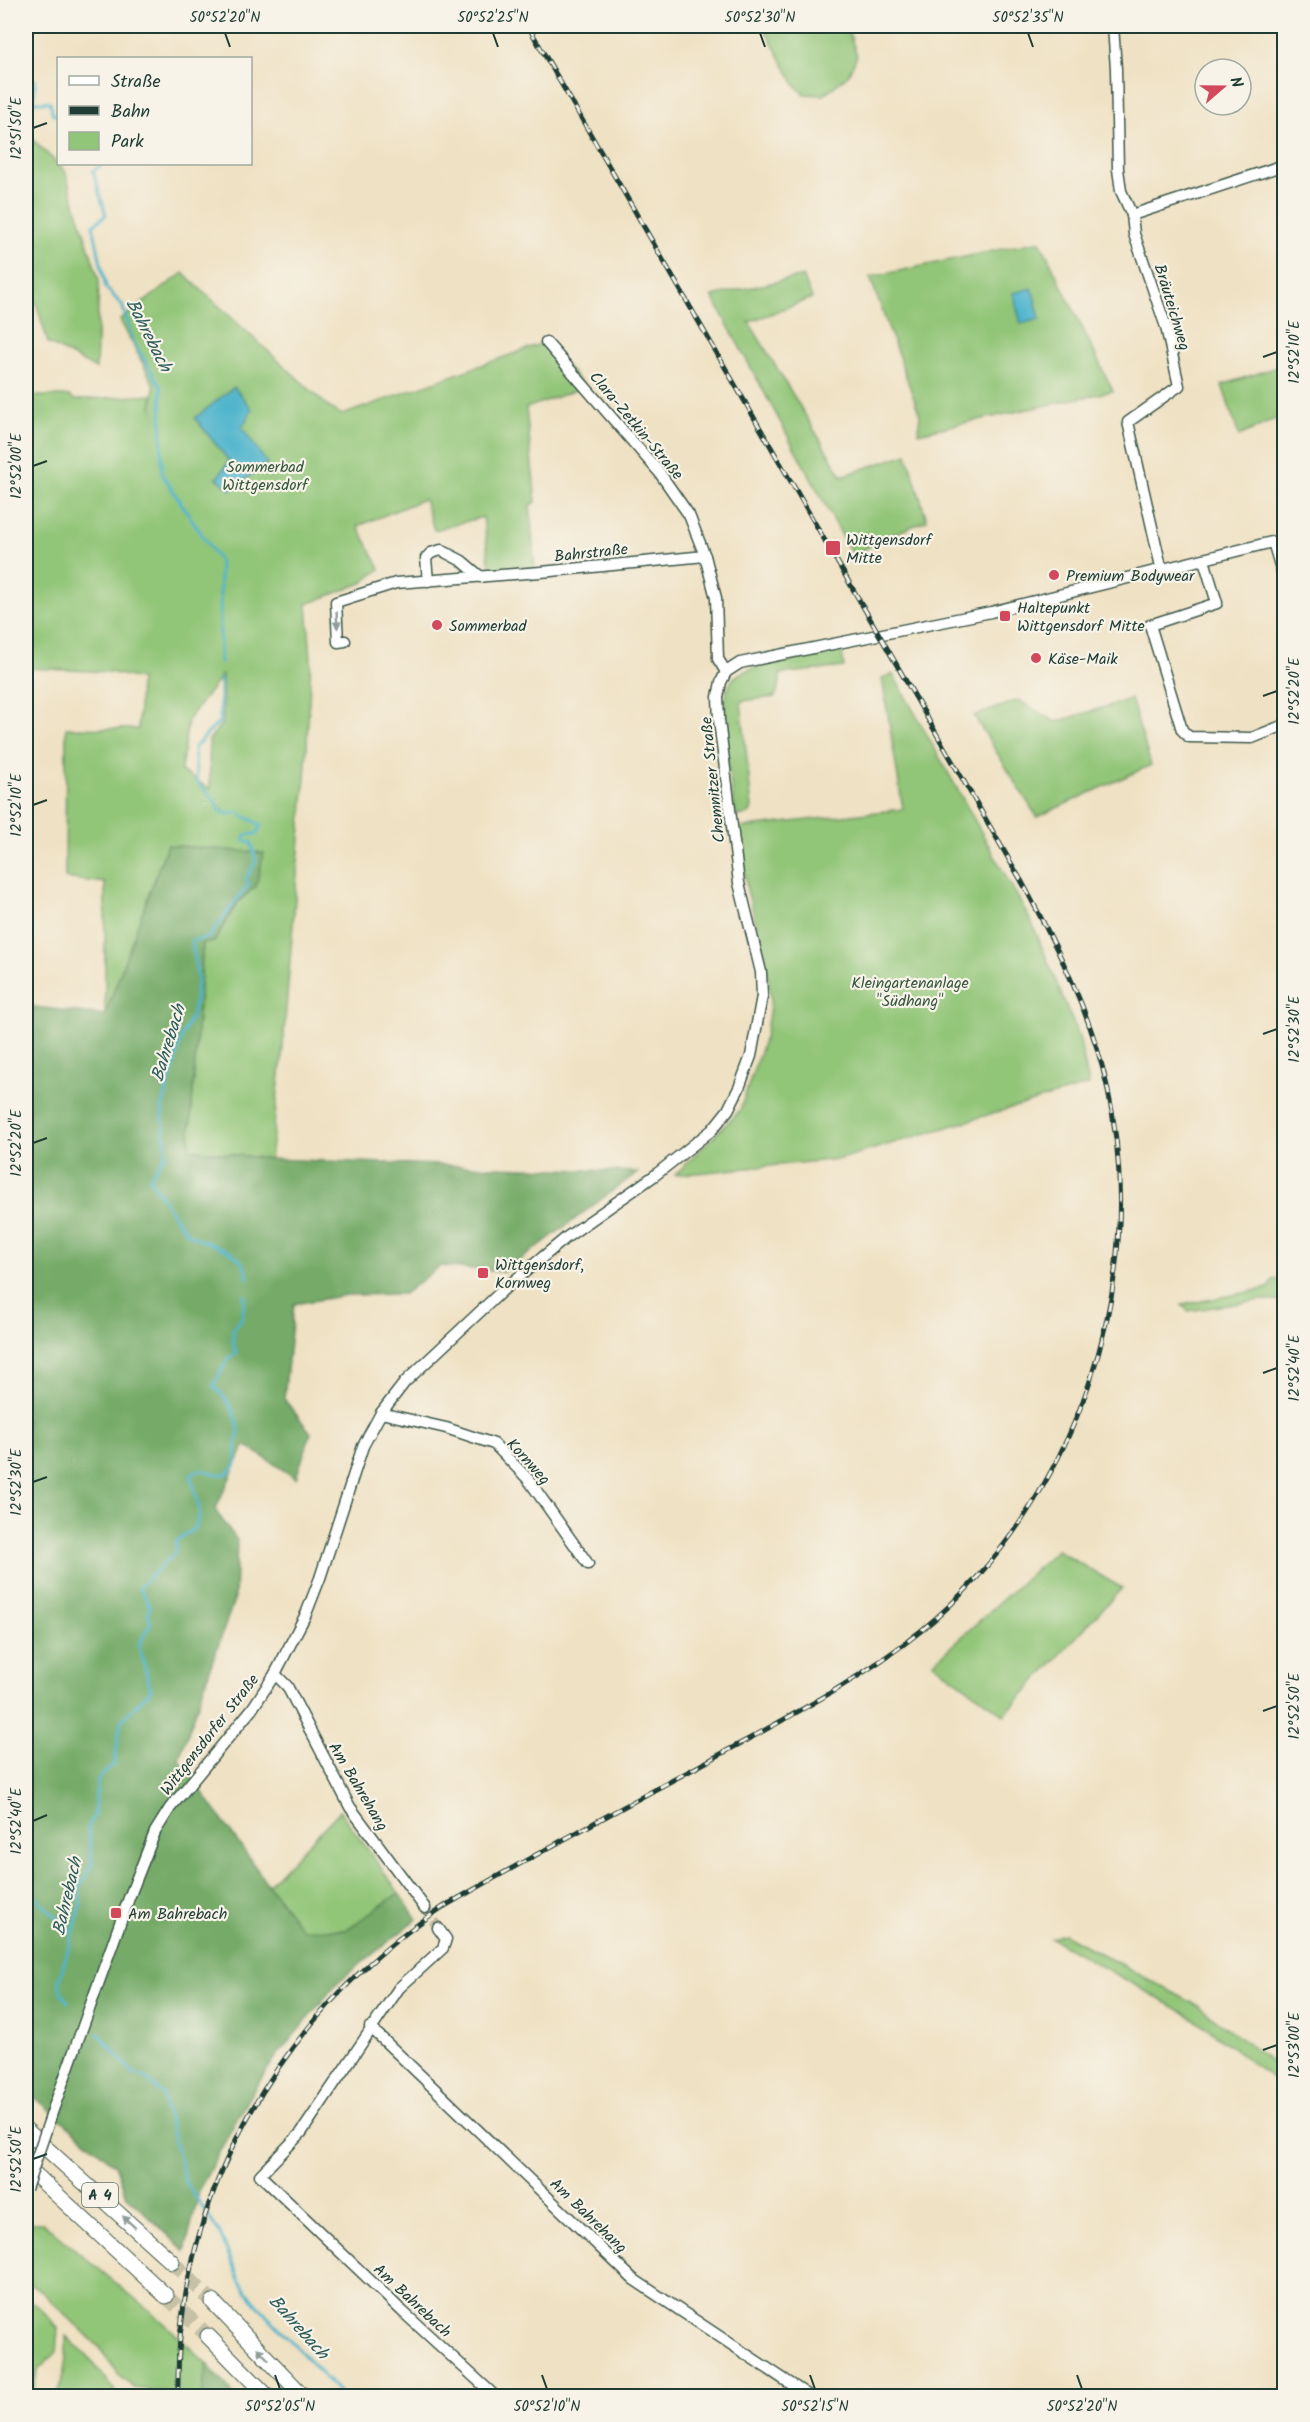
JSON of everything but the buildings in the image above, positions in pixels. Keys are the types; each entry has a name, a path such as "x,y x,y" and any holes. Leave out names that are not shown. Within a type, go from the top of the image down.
{"highway":[{"name":"A 4","path":"26,2130 172,2262"},
{"name":"A 4","path":"26,2166 166,2296"},
{"path":"213,2301 303,2397"},
{"path":"208,2336 267,2397"}],"street":[{"name":"Bräuteichweg","path":"1113,26 1118,169 1121,191 1132,215 1134,234 1166,327 1179,386 1128,422 1162,571"},
{"path":"1132,215 1284,165"},
{"name":"Clara-Zetkin-Straße","path":"546,342 659,472 689,515 705,555 716,598 718,659 726,672"},
{"path":"726,672 740,663 927,626 1162,571 1284,539"},
{"path":"1273,542 1284,579"},
{"path":"428,580 426,558 431,553 441,550 462,561 481,577"},
{"name":"Bahrstraße","path":"345,641 338,642 336,602 396,583 705,555"},
{"path":"1204,560 1217,603 1150,625 1182,730 1189,737 1252,738 1284,725"},
{"name":"Chemnitzer Straße","path":"463,1326 567,1238 654,1176 712,1130 728,1110 740,1088 758,1026 761,984 757,955 739,883 723,767 718,697 721,681 726,672"},
{"name":"Wittgensdorfer Straße","path":"26,2189 129,1898 155,1832 170,1808 252,1709 275,1674 313,1596 363,1446 381,1413 405,1382 463,1326"},
{"name":"Kornweg","path":"381,1413 446,1428 494,1444 528,1479 588,1564"},
{"name":"Am Bahrehang","path":"275,1674 287,1686 350,1807 426,1908"},
{"path":"370,2028 399,1988 443,1948 446,1939 438,1928"},
{"name":"Am Bahrehang","path":"370,2028 633,2279 809,2397"},
{"name":"Am Bahrebach","path":"370,2028 301,2133 260,2175 402,2312 495,2397"}],"green space":[{"path":"763,26 847,26 857,56 848,75 824,95 804,94 795,85"},
{"path":"26,133 65,171 99,280 96,369 48,343 26,268"},
{"path":"1040,241 1113,391 918,433 920,415 870,277"},
{"name":"Sommerbad Wittgensdorf","path":"183,273 330,408 342,415 546,342 585,387 526,408 536,502 530,505 535,573 491,576 483,517 434,530 424,499 358,526 380,569 362,583 307,604 311,659 306,765 282,1058 270,1159 189,1149 203,942 214,942 237,903 256,886 167,845 105,1015 105,883 65,878 66,728 138,729 140,679 109,672 26,668 26,396 70,396 75,400 152,395 152,412 154,385 120,320","holes":["222,675 223,722 209,740 210,789 181,771 188,720"]},
{"path":"803,276 812,298 749,322 842,476 907,454 927,520 880,540 853,556 712,296"},
{"path":"1277,367 1284,390 1284,415 1239,436 1222,385"},
{"path":"842,650 844,667 780,674 780,683 775,697 741,701 752,808 749,814 738,816 735,812 730,782 724,724 727,691 733,679 753,668"},
{"name":"Kleingartenanlage \"Südhang\"","path":"893,674 1032,923 1079,1037 1089,1085 840,1159 675,1175 740,1110 765,1037 771,1000 765,956 747,890 739,828 903,809 882,678"},
{"path":"1131,699 1151,765 1037,817 974,716 1018,700 1056,722"},
{"path":"167,845 264,853 256,886 237,903 214,942 203,943 189,1149 270,1159 638,1172 504,1272 440,1266 404,1294 348,1295 294,1304 284,1399 311,1433 296,1478 245,1445 215,1510 237,1540 235,1597 179,1759 302,1929 346,1930 399,1893 417,1919 338,1982 276,2057 249,2097 200,2188 185,2251 126,2195 115,2165 26,2090 26,1006 105,1015"},
{"path":"1284,1278 1284,1302 1261,1300 1188,1311 1182,1305 1268,1288 1273,1280"},
{"path":"1057,1550 1122,1588 1004,1715 933,1663"},
{"path":"340,1811 399,1893 346,1930 302,1930 268,1885"},
{"path":"1064,1934 1198,2006 1284,2071 1284,2087 1195,2019 1051,1938"},
{"path":"26,2223 43,2223 162,2321 206,2363 202,2396 134,2388 121,2377 97,2345 41,2291 26,2282"},
{"path":"26,2299 35,2303 58,2328 56,2353 38,2370 31,2396 26,2396"},
{"path":"66,2336 91,2360 115,2391 107,2396 56,2396 65,2367"},
{"path":"206,2363 235,2396 202,2396"}],"water":[{"path":"1032,288 1040,319 1021,324 1013,293"},
{"path":"234,387 252,409 242,428 267,463 231,490 217,478 229,461 195,418"}],"waterway":[{"name":"Bahrebach","path":"26,78 35,80 34,102 50,102 53,115 57,115"},
{"name":"Bahrebach","path":"100,165 93,171 106,215 93,225 106,288 122,305 134,343 161,387 162,474 220,562 220,662"},
{"name":"Bahrebach","path":"220,679 220,721 194,748 197,782 212,797 221,811 228,814 236,812 261,825 257,834 245,835 245,841 251,842 256,861 246,879 249,884 209,937 192,941 198,979 193,1013 182,1036 162,1109 166,1154 149,1178 187,1232 222,1248 239,1259 245,1267 248,1278"},
{"name":"Bahrebach","path":"68,2002 62,1994 59,1981 81,1905 79,1890 92,1864 88,1828 94,1815 98,1779 114,1764 121,1721 151,1690 139,1645 151,1622 148,1614 150,1606 139,1587 175,1553 176,1541 197,1524 199,1510 191,1475 200,1470 226,1474 235,1465 238,1424 230,1406 213,1386 227,1360 236,1353 233,1328 242,1318 245,1295"},
{"path":"26,1888 72,1932"},
{"name":"Bahrebach","path":"98,2033 133,2073 146,2078 162,2093 185,2181 220,2234 240,2282 254,2301 342,2396"}],"tunnel":[{"path":"425,1908 438,1928"},
{"path":"172,2262 213,2302"},
{"path":"166,2296 208,2336"}],"railway":[{"path":"178,2396 182,2323 195,2252 217,2183 248,2118 286,2057 332,2001 384,1951 443,1907 819,1700 872,1667 922,1630 976,1578 1022,1519 1060,1453 1089,1384 1109,1310 1118,1235 1118,1160 1107,1086 1092,1032 1072,981 1022,882 528,26"}],"place":[{"name":"Wittgensdorf Mitte","path":"833,548"},
{"name":"Premium Bodywear","path":"1054,575"},
{"name":"Haltepunkt Wittgensdorf Mitte","path":"1005,616"},
{"name":"Sommerbad","path":"437,625"},
{"name":"Käse-Maik","path":"1036,658"},
{"name":"Wittgensdorf, Kornweg","path":"483,1273"},
{"name":"Am Bahrebach","path":"116,1913"}]}
